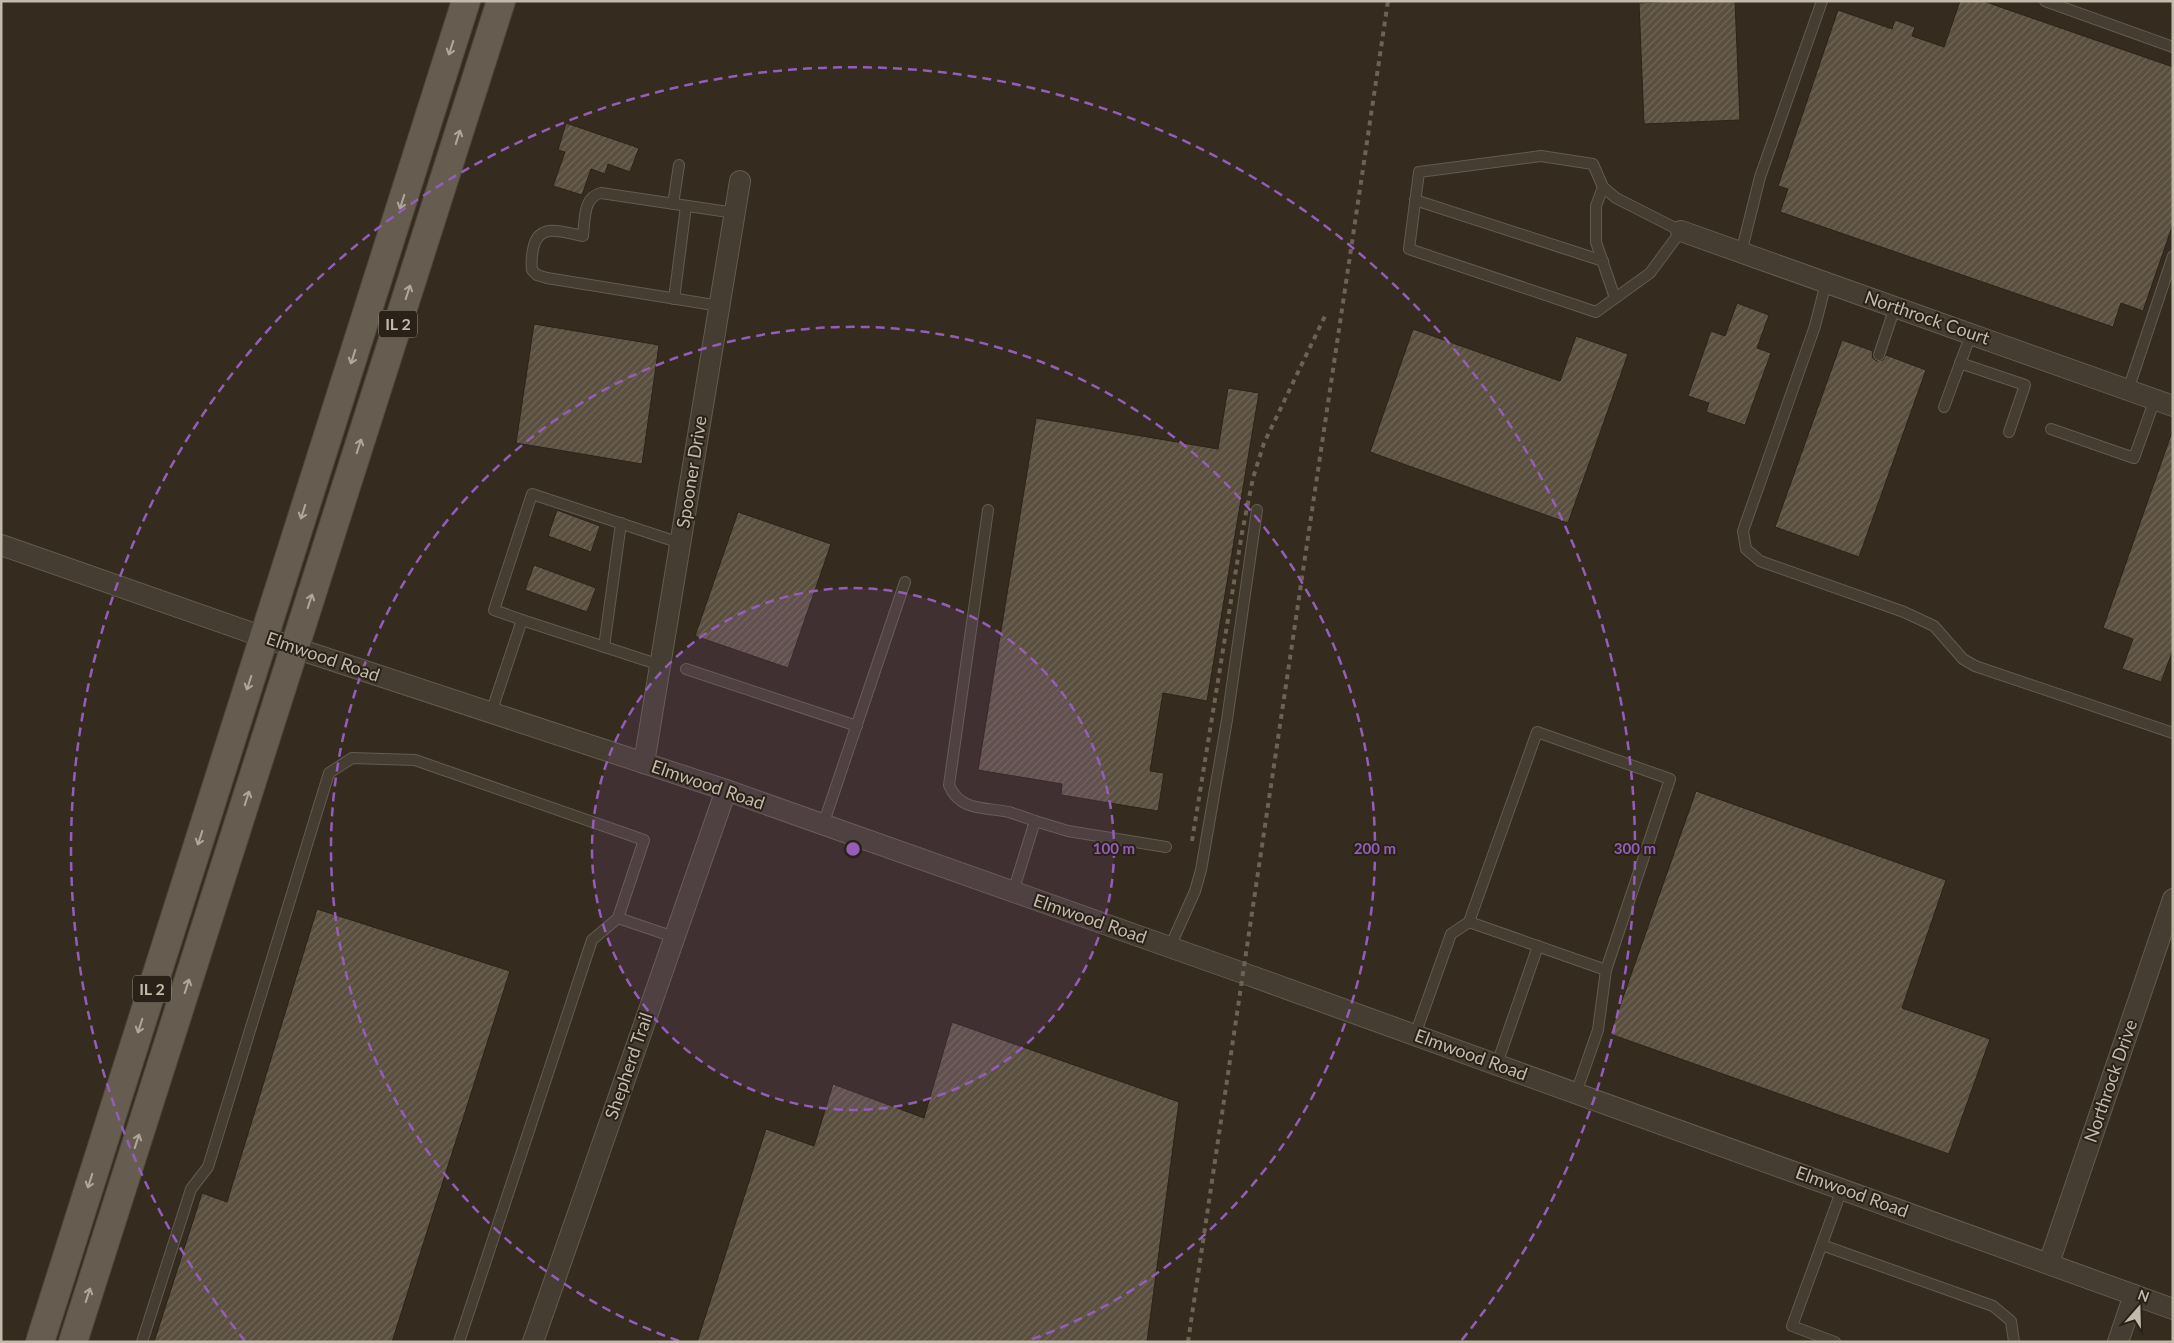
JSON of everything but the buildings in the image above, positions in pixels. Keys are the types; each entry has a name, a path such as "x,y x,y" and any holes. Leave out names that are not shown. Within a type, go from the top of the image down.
{"main road":[{"name":"IL 2","path":"40,1342 466,1"},
{"name":"IL 2","path":"73,1342 501,1"}],"street":[{"name":"Spooner Drive","path":"644,763 740,181"},
{"name":"Northrock Court","path":"1681,231 2164,402"},
{"name":"Elmwood Road","path":"1,545 295,648 726,790 1415,1034 2173,1309"},
{"name":"Shepherd Trail","path":"533,1342 726,790"},
{"name":"Northrock Drive","path":"2050,1264 2173,899"},
{"path":"2118,1342 2134,1296"}],"lane":[{"path":"1741,253 1760,177 1822,1"},
{"path":"2045,1 2173,47"},
{"path":"1541,156 1593,164 1603,187 1616,198 1681,231 1650,273 1596,312 1409,249 1419,172 1541,156"},
{"path":"673,204 679,165"},
{"path":"1603,187 1596,206 1596,242 1615,298"},
{"path":"720,306 547,278 537,275 532,270 531,264 537,238 543,232 549,230 583,236 588,201 593,195 601,193 735,213"},
{"path":"1416,200 1603,261"},
{"path":"674,298 686,206"},
{"path":"2128,390 2173,256"},
{"path":"1826,283 1815,326 1743,531 1746,549 1760,561 1904,612 1934,626 1963,659 1974,666 2173,733"},
{"path":"1879,355 1895,307"},
{"path":"1944,407 1971,334"},
{"path":"1960,363 2025,386 2009,432"},
{"path":"2051,429 2134,458 2164,402"},
{"path":"660,665 494,610 532,494 680,543"},
{"path":"988,510 950,785 952,793 964,804 1009,812 1068,831 1166,847"},
{"path":"1170,947 1195,891 1201,870 1227,720 1257,510"},
{"path":"604,647 620,523"},
{"path":"823,825 905,582"},
{"path":"491,713 522,620"},
{"path":"686,669 857,726"},
{"path":"1415,1034 1451,934 1469,922 1537,732 1670,779 1606,970 1598,1030 1576,1093"},
{"path":"142,1342 190,1189 208,1167 329,773 352,758 415,760 644,840 618,918 592,940 460,1342"},
{"path":"1013,892 1035,821"},
{"path":"618,918 674,937"},
{"path":"1469,922 1606,970"},
{"path":"1497,1064 1538,946"},
{"path":"1835,1342 1792,1326 1842,1189"},
{"path":"1822,1245 1992,1306 2011,1321 2014,1342"}],"railway":[{"path":"1188,1342 1388,1"},
{"path":"1192,841 1242,533 1253,478 1264,443 1325,316"}]}
